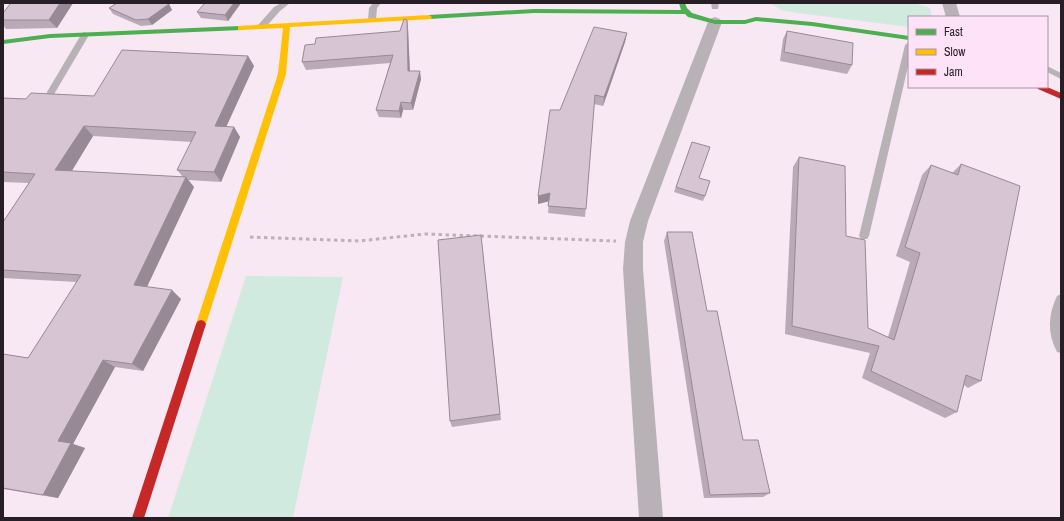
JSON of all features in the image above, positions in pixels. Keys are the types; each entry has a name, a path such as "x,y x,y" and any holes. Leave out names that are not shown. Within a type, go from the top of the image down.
{"street":[{"path":"682,3 686,12 702,20 715,11"},
{"path":"949,3 953,16"},
{"path":"3,42 50,36 261,27 372,20 530,7 686,12"},
{"path":"755,8 756,19"},
{"path":"715,11 745,22 756,19 819,25 908,38"},
{"path":"651,518 633,269 634,242 639,221 715,11"},
{"path":"138,518 282,74 288,25"},
{"path":"1044,88 1061,96"}],"lane":[{"path":"261,27 277,9 286,3"},
{"path":"372,20 373,8 376,3"},
{"path":"50,94 86,35"},
{"path":"864,236 908,49"},
{"path":"1048,70 1061,76"},
{"path":"1061,299 1054,320 1058,344 1061,348"}],"path":[{"path":"229,236 359,241 425,234 634,242"}],"green space":[{"path":"770,3 913,3 930,8 932,16 908,16 908,27 781,10"},
{"path":"246,276 343,277 293,518 168,518"}],"building":[{"path":"11,3 60,3 49,20 3,20 3,13"},
{"path":"117,3 169,4 148,19 136,20 109,8"},
{"path":"205,3 234,3 225,15 197,12"},
{"path":"404,19 407,20 408,71 420,71 411,103 401,102 399,111 376,110 393,55 302,62 305,45 315,44 316,38 400,31"},
{"path":"594,27 627,33 604,97 595,95 586,209 548,206 550,193 538,196 550,110 560,110"},
{"path":"787,31 853,43 852,65 784,52"},
{"path":"122,50 248,56 215,126 234,127 214,172 177,170 196,132 84,126 55,170 186,177 134,285 172,290 132,364 103,360 58,441 71,443 43,495 3,488 3,354 28,358 81,275 3,270 3,222 35,174 3,172 3,98 26,99 31,93 94,96"},
{"path":"692,142 710,147 699,178 710,181 705,196 676,187"},
{"path":"799,157 845,166 846,236 865,240 868,328 894,340 920,253 905,247 931,165 958,175 961,164 1020,186 981,381 966,375 957,412 871,371 879,346 792,326"},
{"path":"667,232 692,232 707,311 717,311 743,440 758,440 770,493 710,495"},
{"path":"481,235 500,414 450,421 438,240"}],"traffic: fast":[{"path":"682,3 684,9 690,15 715,22 745,22 756,19 812,24 908,38"},
{"path":"429,17 534,11 686,12"},
{"path":"3,42 50,36 240,28"}],"traffic: slow":[{"path":"240,28 429,17"},
{"path":"201,324 282,74 287,25"}],"traffic: jam":[{"path":"1043,88 1061,96"},
{"path":"138,518 201,324"}]}
